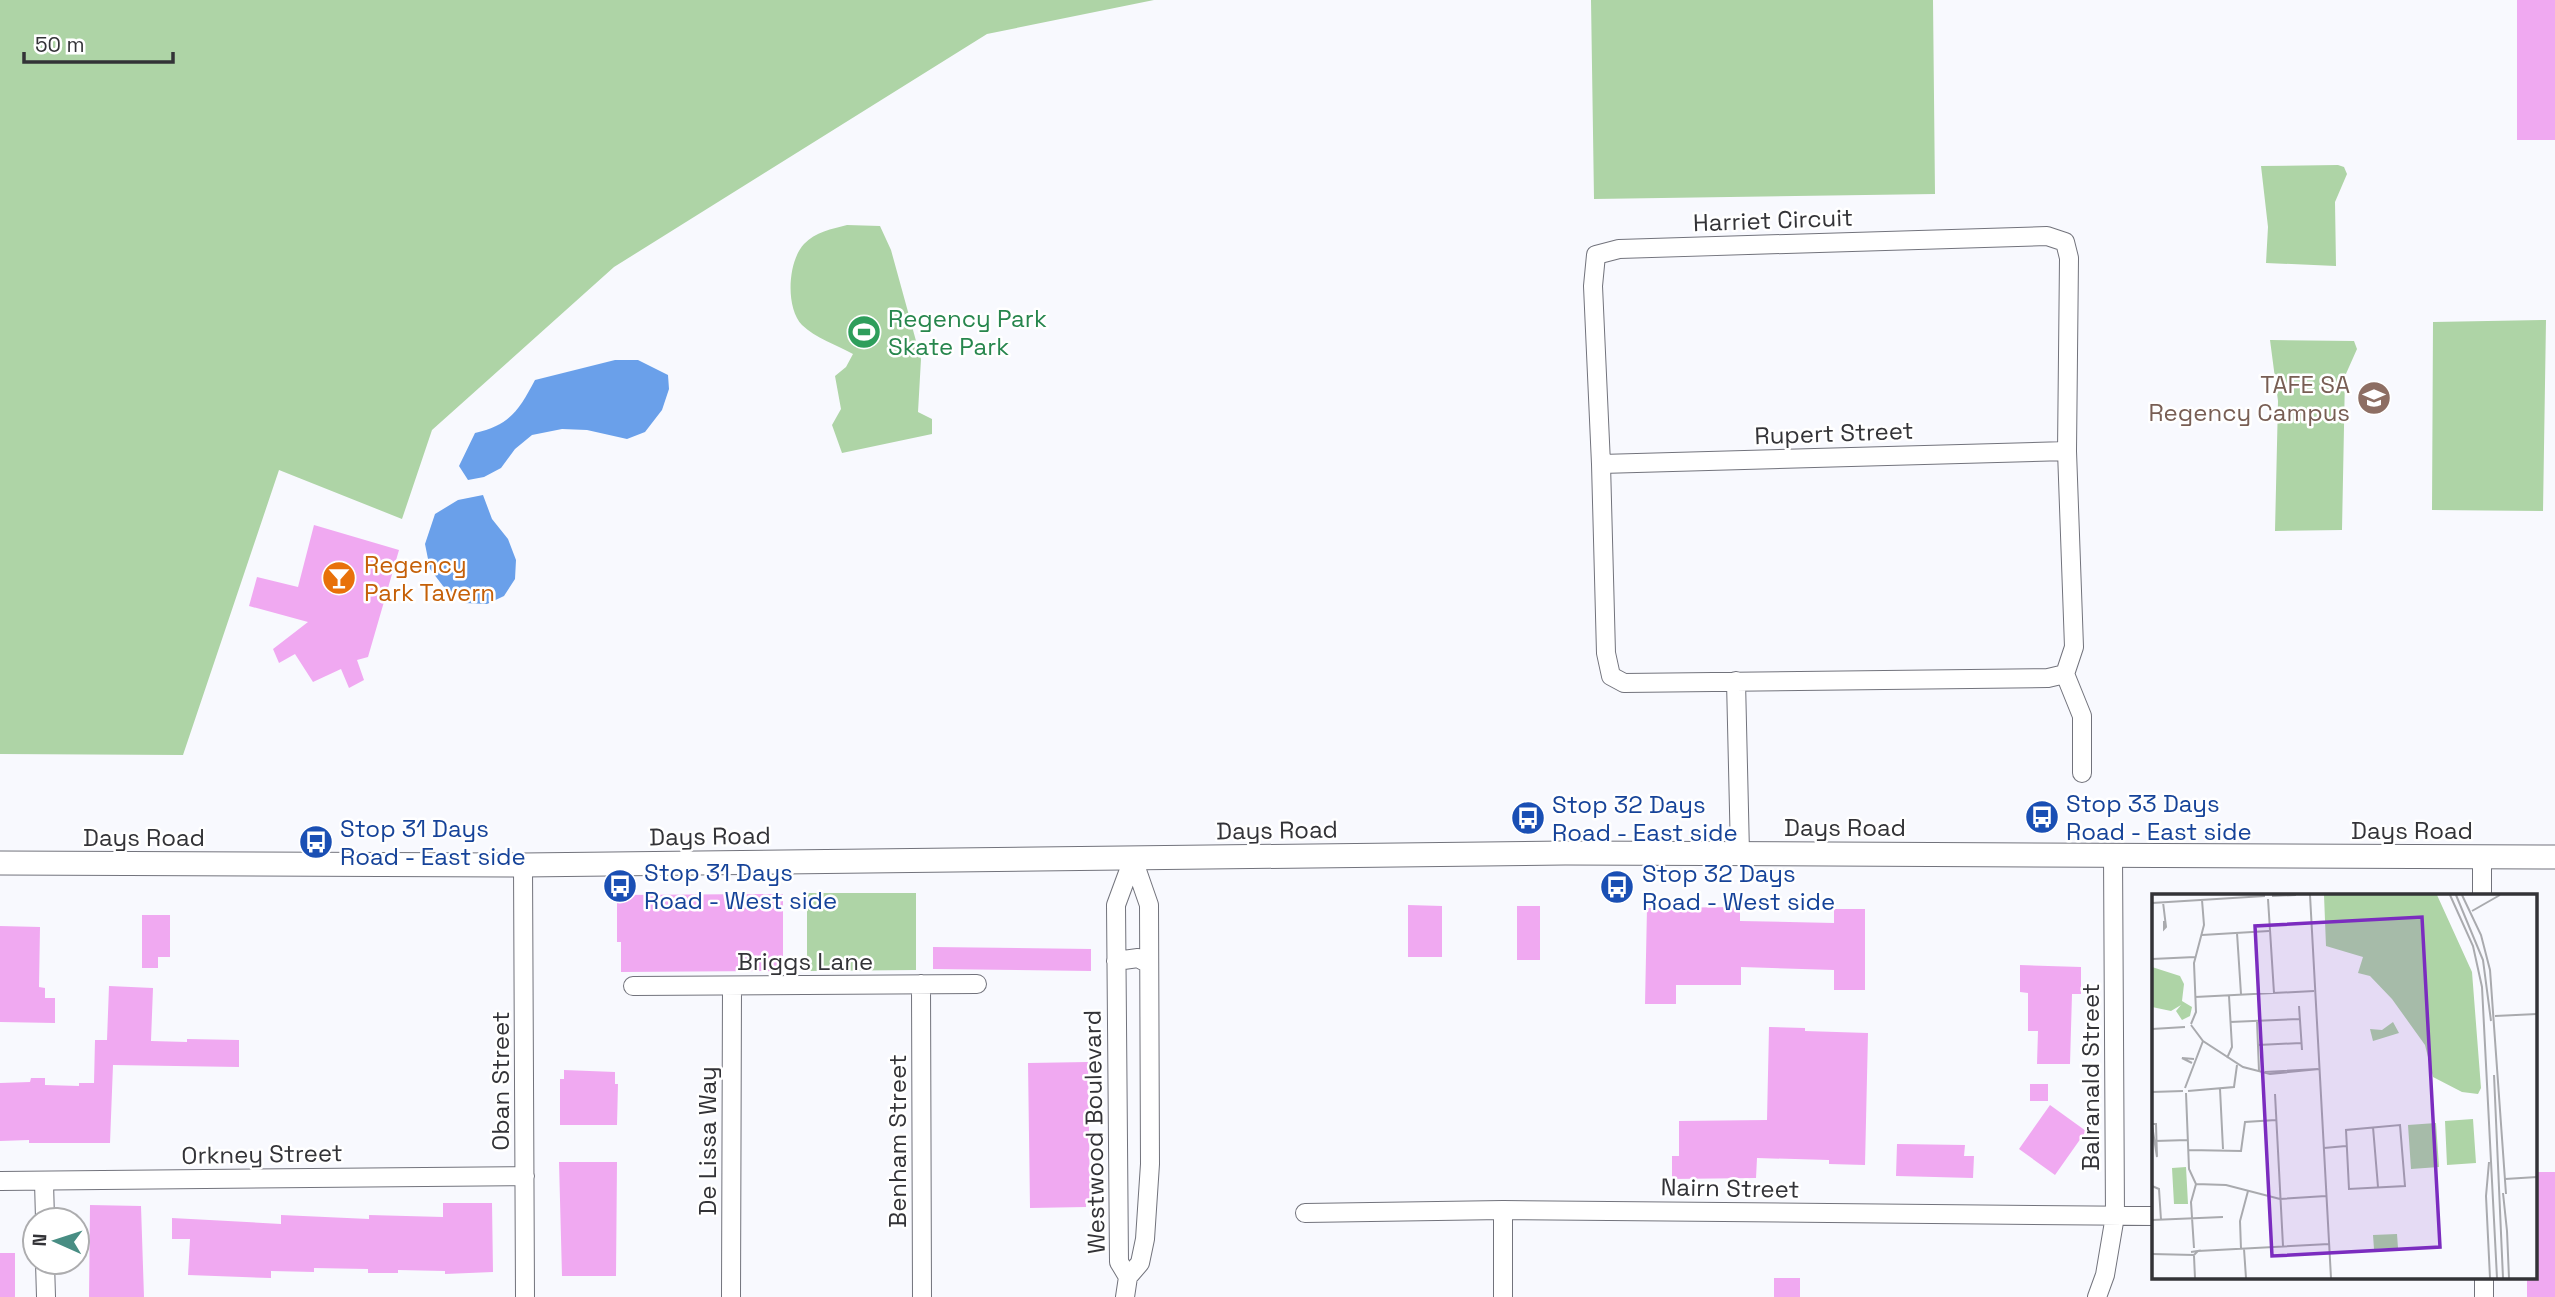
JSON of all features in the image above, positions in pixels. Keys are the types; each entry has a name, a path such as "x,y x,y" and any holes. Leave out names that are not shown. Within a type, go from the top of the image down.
{"street":[{"name":"Harriet Circuit","path":"2047,236 2066,242 2067,451 2074,648 2065,674 2048,678 1624,683 1611,676 1606,653 1601,464 1593,286 1596,255 1619,249 2047,236"},
{"name":"Rupert Street","path":"1601,464 2067,451"},
{"path":"2065,674 2082,716 2082,773"},
{"path":"1736,681 1740,853"},
{"name":"Days Road","path":"0,863 523,865 1553,853 2555,857"},
{"name":"Balranald Street","path":"2097,1297 2105,1275 2115,1216 2113,854"},
{"path":"2482,857 2482,894"},
{"name":"Westwood Boulevard","path":"1133,859 1149,905 1150,1164 1145,1239 1140,1262 1128,1277 1119,1262 1116,905 1133,859"},
{"name":"Oban Street","path":"523,865 525,1297"},
{"path":"1116,961 1138,958 1149,964"},
{"name":"Benham Street","path":"921,984 922,1297"},
{"name":"Briggs Lane","path":"633,986 977,984"},
{"name":"De Lissa Way","path":"731,1297 732,986"},
{"name":"Orkney Street","path":"0,1181 525,1176"},
{"path":"44,1181 45,1206"},
{"path":"1503,1210 1503,1297"},
{"name":"Nairn Street","path":"1305,1213 1503,1210 2152,1216"},
{"path":"45,1276 46,1297"},
{"path":"1125,1297 1128,1277"}],"green space":[{"path":"0,0 1154,0 987,34 614,267 432,430 402,519 279,470 183,755 0,754"},
{"path":"1591,0 1933,0 1935,194 1594,199"},
{"path":"2261,166 2344,167 2347,174 2335,202 2336,266 2266,263 2268,227"},
{"name":"Regency Park Skate Park","path":"847,225 880,226 891,250 921,359 918,412 932,419 932,434 842,453 832,425 841,409 835,376 846,367 853,354 820,338 802,325 793,307 791,284 795,261 804,244 818,234"},
{"path":"2546,320 2543,511 2432,510 2433,322"},
{"path":"2270,340 2354,341 2357,349 2345,376 2342,530 2275,531 2278,401"},
{"path":"807,893 916,893 916,970 807,971"}],"water":[{"path":"615,360 638,360 668,375 669,389 662,410 645,432 627,439 587,430 562,429 532,435 515,449 501,468 484,477 468,480 459,466 475,433 497,426 512,415 535,380"},
{"path":"483,495 492,519 508,539 516,560 515,579 504,596 487,604 464,603 443,586 430,569 425,544 435,514 458,500"}],"building":[{"path":"2517,0 2555,0 2555,140 2517,140"},
{"path":"314,525 399,550 368,657 357,660 364,680 349,688 341,669 313,682 295,654 279,663 273,649 308,622 249,606 257,577 298,587"},
{"path":"783,894 783,971 621,972 621,942 617,942 617,895"},
{"path":"1408,905 1442,906 1442,957 1408,957"},
{"path":"1517,906 1540,906 1540,960 1517,960"},
{"path":"1740,907 1740,921 1834,923 1834,909 1865,909 1865,990 1834,990 1834,970 1741,967 1741,985 1676,985 1676,1004 1645,1004 1647,908"},
{"path":"142,915 170,915 170,957 158,957 158,968 142,968"},
{"path":"0,926 40,927 39,987 45,988 45,998 55,998 55,1023 0,1022"},
{"path":"933,947 1091,949 1091,971 933,969"},
{"path":"2020,965 2081,967 2081,994 2072,994 2070,1064 2037,1064 2038,1031 2028,1031 2028,993 2020,992"},
{"path":"109,986 153,988 151,1041 239,1040 239,1067 113,1065 110,1143 0,1141 0,1083 30,1082 31,1078 45,1078 45,1085 79,1086 79,1083 94,1083 95,1040 107,1040"},
{"path":"1769,1027 1868,1033 1865,1165 1829,1164 1829,1160 1757,1158 1756,1178 1672,1179 1672,1156 1679,1156 1679,1121 1767,1120"},
{"path":"1088,1062 1090,1201 1086,1201 1086,1207 1030,1208 1028,1063"},
{"path":"564,1070 615,1072 615,1084 618,1084 617,1125 560,1125 560,1079 564,1079"},
{"path":"2030,1084 2048,1084 2048,1101 2030,1101"},
{"path":"2050,1105 2086,1131 2055,1175 2019,1149"},
{"path":"1897,1144 1965,1145 1964,1156 1974,1156 1973,1178 1896,1176"},
{"path":"559,1162 617,1162 616,1276 562,1276"},
{"path":"2538,1172 2555,1172 2555,1297 2527,1297 2527,1280 2538,1280"},
{"path":"443,1203 492,1203 493,1272 445,1274 445,1271 398,1270 398,1273 368,1273 368,1269 314,1268 314,1272 271,1271 271,1278 188,1275 190,1239 172,1239 172,1218 281,1224 281,1215 369,1219 369,1215 443,1217"},
{"path":"90,1206 141,1206 144,1297 89,1297"},
{"path":"0,1253 15,1253 15,1297 0,1297"},
{"path":"1774,1278 1800,1278 1800,1297 1774,1297"}],"place":[{"name":"Regency Park Skate Park","path":"864,332"},
{"name":"TAFE SA Regency Campus","path":"2374,398"},
{"name":"Regency Park Tavern","path":"339,578"},
{"name":"Stop 33 Days Road - East side","path":"2042,817"},
{"name":"Stop 32 Days Road - East side","path":"1528,818"},
{"name":"Stop 31 Days Road - East side","path":"316,842"},
{"name":"Stop 31 Days Road - West side","path":"620,886"},
{"name":"Stop 32 Days Road - West side","path":"1617,887"}]}
